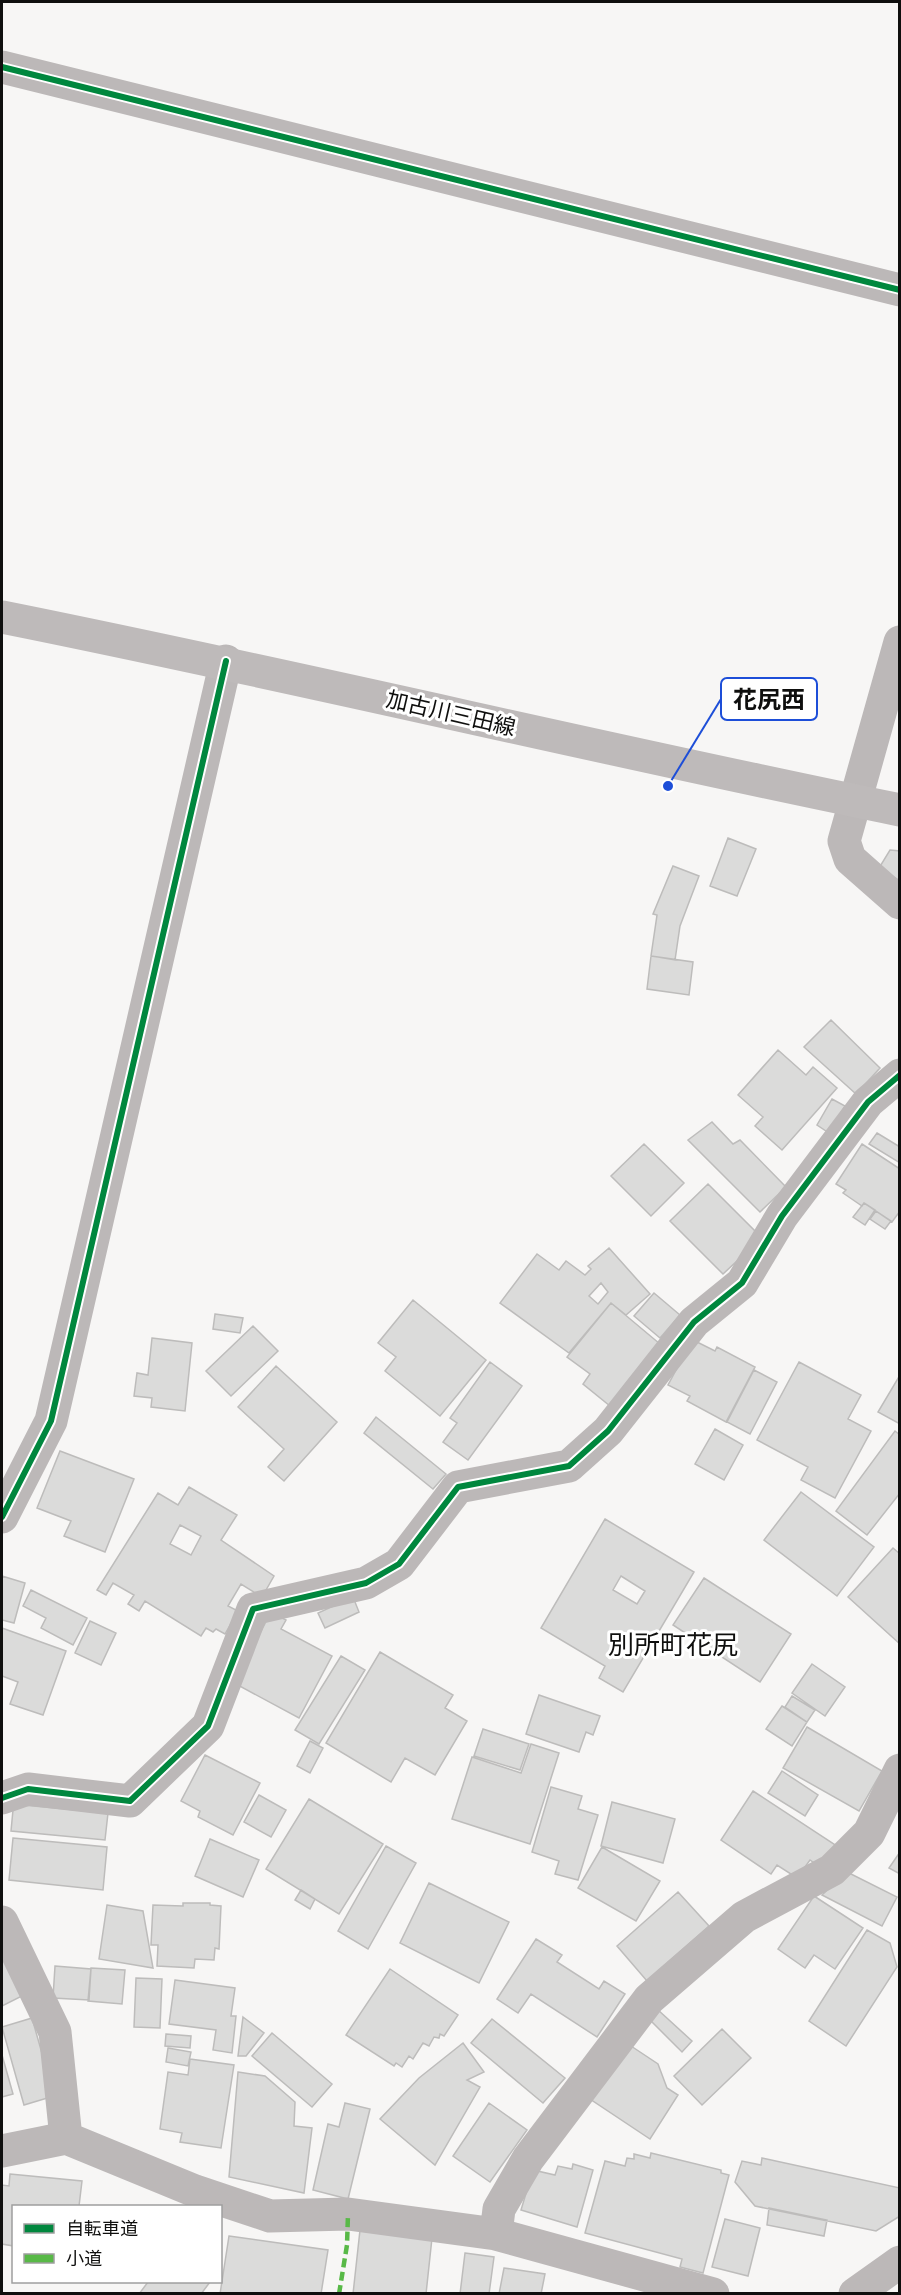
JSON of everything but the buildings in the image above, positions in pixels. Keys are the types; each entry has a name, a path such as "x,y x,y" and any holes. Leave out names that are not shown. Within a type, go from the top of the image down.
{"main road":[{"name":"加古川三田線","path":"2,617 226,662 639,756 900,810"}],"street":[{"path":"2,67 900,290"},
{"path":"900,642 844,841 850,859 900,903"},
{"path":"2,1517 51,1421 226,662"},
{"path":"2,1798 28,1789 130,1801 208,1726 253,1609 366,1583 399,1564 458,1487 569,1466 608,1431 693,1322 742,1283 782,1216 868,1102 900,1076"},
{"path":"495,2234 498,2209 528,2159 649,1999 744,1917 832,1870 869,1833 900,1770"},
{"path":"2,1922 55,2032 66,2138"},
{"path":"2,2151 66,2138 195,2191 270,2216 348,2214 495,2234 713,2294"},
{"path":"855,2294 900,2262"}],"marked path":[{"path":"339,2294 347,2245 348,2214"}],"cycle path":[{"path":"2,67 900,290"},
{"path":"2,1517 51,1421 226,661"},
{"path":"2,1798 28,1789 130,1801 208,1726 253,1609 366,1583 399,1564 458,1487 569,1466 608,1431 694,1322 742,1283 782,1216 868,1102 900,1075"}],"place":[{"name":"花尻西","path":"668,786"}],"district":[{"name":"別所町花尻","path":"673,1645"}]}
